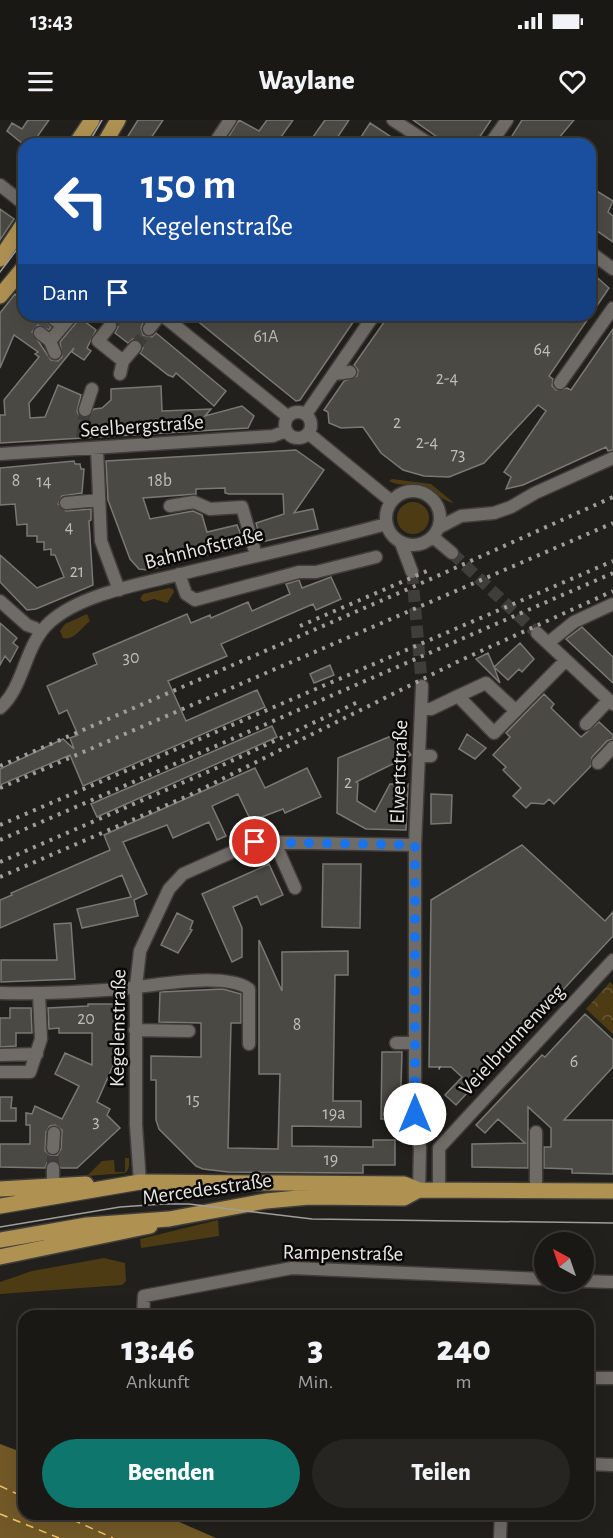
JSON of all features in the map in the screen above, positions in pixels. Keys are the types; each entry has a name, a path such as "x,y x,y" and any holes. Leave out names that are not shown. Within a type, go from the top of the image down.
{"main road":[{"path":"80,138 92,120"},
{"path":"108,138 118,120"},
{"path":"0,259 18,232"},
{"path":"0,296 18,274"},
{"path":"0,1189 140,1182"},
{"name":"Mercedesstraße","path":"0,1206 140,1182 404,1184 419,1190 613,1191"},
{"name":"Mercedesstraße","path":"0,1240 87,1225 169,1219 266,1201 309,1197 404,1198 419,1190"},
{"path":"0,1257 101,1238 169,1219"}],"street":[{"path":"218,138 230,120"},
{"path":"393,120 421,138"},
{"path":"494,138 507,120"},
{"path":"0,185 18,199"},
{"path":"596,256 613,269"},
{"path":"560,383 613,308"},
{"path":"48,342 67,321"},
{"path":"149,329 162,321"},
{"path":"173,321 287,416"},
{"path":"306,414 370,321"},
{"path":"110,327 98,341 123,361"},
{"path":"120,374 123,361 135,347"},
{"path":"334,374 350,372"},
{"path":"85,410 92,389"},
{"path":"294,411 306,414 311,423 308,433 300,438 286,432 284,424 287,416 294,411"},
{"name":"Seelbergstraße","path":"0,454 82,444 97,449 273,436 286,432"},
{"path":"308,433 391,501"},
{"path":"97,449 101,541 119,590"},
{"path":"461,516 422,492 414,490 406,491 391,501 385,516 388,532 401,543 415,546 461,516 494,513 511,507 535,493 613,458"},
{"path":"66,502 99,500"},
{"path":"170,506 194,502 210,509 242,507 256,555"},
{"path":"436,502 439,511 436,533 452,553"},
{"name":"Bahnhofstraße","path":"38,629 72,608 119,590 386,524"},
{"path":"401,543 412,572"},
{"path":"179,574 186,594 195,600 299,572 316,572 376,557"},
{"path":"0,601 27,625 38,629 11,694 0,708"},
{"path":"548,643 574,622 613,604"},
{"path":"537,633 611,702 586,724"},
{"path":"458,696 494,733 566,660"},
{"path":"421,708 431,709 486,683 516,711"},
{"name":"Elwertstraße","path":"419,1190 420,1147 415,1131 415,845 425,756 421,708 422,686"},
{"path":"598,763 613,747"},
{"name":"Kegelenstraße","path":"140,1182 135,1125 136,986 140,951 169,889 183,874 255,842 415,845"},
{"path":"275,843 295,888"},
{"name":"Veielbrunnenweg","path":"440,1148 613,960"},
{"path":"0,993 39,994 158,982 234,981 249,988 249,1044"},
{"path":"0,1072 30,1072 41,1039 39,994"},
{"path":"135,1030 189,1031"},
{"path":"396,1043 415,1043"},
{"path":"0,1055 37,1054"},
{"path":"53,1148 54,1132"},
{"path":"536,1132 536,1190"},
{"path":"420,1147 440,1148 439,1190"},
{"path":"53,1168 53,1185"},
{"name":"Rampenstraße","path":"143,1310 144,1296 292,1268 534,1280"},
{"path":"594,1281 613,1282"},
{"path":"594,1378 613,1378"},
{"path":"594,1464 613,1466"},
{"path":"500,1538 501,1520"}],"green space":[{"path":"392,479 431,484 454,503 424,487 397,484 389,481"},
{"path":"413,502 424,507 429,518 424,529 413,534 402,529 397,518 402,507"},
{"path":"169,588 174,592 167,603 154,599 144,602 140,599 143,594"},
{"path":"87,614 90,621 74,636 63,638 60,631 65,624"},
{"path":"610,982 613,985 613,1034 586,1009"},
{"path":"125,1158 129,1158 129,1162 125,1173 87,1176 102,1161 114,1160 115,1172 125,1172"},
{"path":"218,1220 219,1236 141,1248 140,1239"},
{"path":"104,1258 125,1263 126,1281 122,1285 0,1294 0,1282 32,1271"}],"shaded area":[{"path":"0,1444 18,1451 18,1520 175,1520 216,1538 0,1538"}],"building":[{"path":"28,120 49,120 36,138 18,138 18,140 7,131 12,123 22,129"},
{"path":"138,120 163,120 151,138 127,138"},
{"path":"239,120 259,131 267,120 293,120 280,138 231,138 229,136"},
{"path":"325,120 349,120 337,138 312,138"},
{"path":"413,120 491,120 479,138 438,138"},
{"path":"522,120 574,120 559,138 511,138"},
{"path":"370,123 393,138 362,138"},
{"path":"596,191 613,201 608,212 613,216 613,242 596,230"},
{"path":"0,209 14,219 0,240"},
{"path":"596,276 609,288 596,307"},
{"path":"15,294 18,296 18,321 46,321 51,327 49,330 38,325 32,332 51,360 58,361 62,357 60,342 78,321 84,321 96,330 87,348 91,351 84,360 72,352 74,348 29,403 30,418 45,417 58,385 81,395 77,411 79,416 86,418 94,409 102,408 111,400 111,389 161,386 162,411 211,409 205,416 242,406 254,416 248,428 0,443 0,415 5,415 4,400 39,357 35,354 38,352 14,335 0,368 0,313"},
{"path":"116,321 140,321 143,323 141,328 143,335 152,337 156,333 226,391 214,406 176,373 173,377 168,375 140,353 143,348 140,340 133,339 128,343 115,333 118,327"},
{"path":"197,321 354,321 300,400 296,401"},
{"path":"385,321 586,321 549,376 553,379 552,386 556,390 567,388 571,390 613,329 613,450 608,451 606,447 523,485 506,489 511,477 504,472 546,411 538,405 484,463 449,477 424,476 403,470 381,453 363,427 341,428 329,423 328,412 324,410 344,381 357,376 358,370 354,365"},
{"path":"296,450 324,470 294,513 313,509 318,529 261,542 256,523 284,514 283,494 229,494 225,493 225,488 196,489 196,494 143,498 150,519 193,511 202,515 207,532 237,525 245,545 148,570 139,569 130,559 108,500 106,461"},
{"path":"74,461 75,464 80,464 81,469 84,469 82,493 62,496 58,504 66,511 91,509 91,520 89,521 93,585 36,609 27,610 0,582 0,555 37,588 64,577 55,555 51,555 51,549 44,550 44,542 37,542 37,536 27,536 27,524 17,525 15,504 0,505 0,468"},
{"path":"331,577 341,599 316,610 313,604 221,644 227,656 168,681 186,721 257,690 265,707 83,786 70,755 0,785 0,769 63,739 74,749 70,738 78,735 67,710 59,714 47,686 97,664 93,654 187,614 191,623 210,615 211,618 248,602 252,611 290,594 286,584 299,580 302,588"},
{"path":"0,623 17,638 13,643 18,647 10,662 5,656 0,665"},
{"path":"582,627 613,657 613,683 566,639"},
{"path":"520,643 534,659 522,672 519,669 508,680 494,667"},
{"path":"488,653 500,683 476,659"},
{"path":"330,665 334,675 314,683 310,674"},
{"path":"544,694 554,704 551,708 581,737 599,722 613,735 613,739 607,741 592,757 591,766 554,804 549,799 544,804 531,803 526,808 513,796 521,788 503,770 506,767 493,755 510,737 506,733"},
{"path":"272,726 277,737 97,817 91,804"},
{"path":"396,734 411,755 356,782 358,783 357,801 375,812 390,784 408,784 406,830 366,829 337,813 338,758"},
{"path":"467,734 486,748 475,759 459,749"},
{"path":"255,768 265,788 307,768 321,797 285,813 283,809 251,821 238,794 212,806 226,836 217,840 209,822 173,838 167,825 123,842 147,894 134,900 138,916 82,928 77,909 131,897 122,875 0,928 0,900 12,895 11,893 110,850 104,835"},
{"path":"431,794 452,795 451,823 431,824"},
{"path":"522,845 605,921 613,912 613,936 456,1105 445,1095 462,1077 451,1067 429,1067 431,900"},
{"path":"269,864 283,895 261,905 257,896 233,907 242,928 242,957 232,962 202,894"},
{"path":"323,864 361,864 360,928 322,927"},
{"path":"177,913 193,921 190,929 192,930 178,953 161,945"},
{"path":"71,923 75,979 1,982 1,960 57,960 54,924"},
{"path":"259,940 282,991 282,952 348,951 348,975 335,975 333,1101 361,1101 361,1127 292,1126 292,1146 373,1147 373,1140 395,1140 395,1165 363,1165 363,1173 228,1172 203,1169 196,1166 159,1129 156,1120 156,1080 151,1080 151,1056 201,1057 201,1023 159,1022 160,992 223,989 241,994 241,1023 231,1023 228,1148 278,1149 280,1074 259,1074"},
{"path":"88,1004 122,1004 122,1071 113,1066 97,1102 110,1109 107,1115 120,1128 77,1168 61,1168 54,1160 48,1161 45,1168 0,1167 0,1144 30,1144 30,1125 26,1125 26,1113 32,1114 35,1106 62,1119 79,1086 55,1074 65,1053 92,1065 92,1033 59,1033 59,1028 49,1029 48,1008 88,1006","holes":["55,1125 62,1130 61,1149 57,1155 52,1156 45,1151 46,1132 50,1126"]},
{"path":"10,1008 31,1008 32,1033 16,1033 16,1046 0,1047 0,1018 10,1018"},
{"path":"585,1014 613,1040 613,1067 564,1120 613,1120 613,1174 572,1173 572,1169 544,1168 544,1147 551,1147 551,1128 528,1107 528,1168 472,1167 472,1144 525,1143 498,1119 485,1133 476,1125 542,1055 545,1057"},
{"path":"382,1052 402,1052 400,1119 381,1119"},
{"path":"0,1097 12,1097 11,1108 16,1108 16,1121 0,1121"}],"ferry route":[{"path":"0,1486 18,1494"},
{"path":"0,1514 59,1538"},
{"path":"73,1520 113,1538"}],"tunnel":[{"path":"110,326 114,321"},
{"path":"135,347 149,329"},
{"path":"82,438 85,410"},
{"path":"452,553 537,633"},
{"path":"412,572 422,686"},
{"path":"53,1148 53,1168"}],"tram line":[{"path":"92,138 102,120"},
{"path":"0,272 18,248"},
{"path":"0,1227 120,1207 163,1204 189,1204 312,1219 613,1223"}],"railway":[{"path":"0,766 415,586 613,497"},
{"path":"0,788 613,523"},
{"path":"0,825 613,561"},
{"path":"300,626 427,571"},
{"path":"0,840 613,573"},
{"path":"0,877 190,795 459,661 613,591"},
{"path":"0,862 212,770 358,702"}],"route":[{"path":"255,842 415,845 415,1114"}]}
